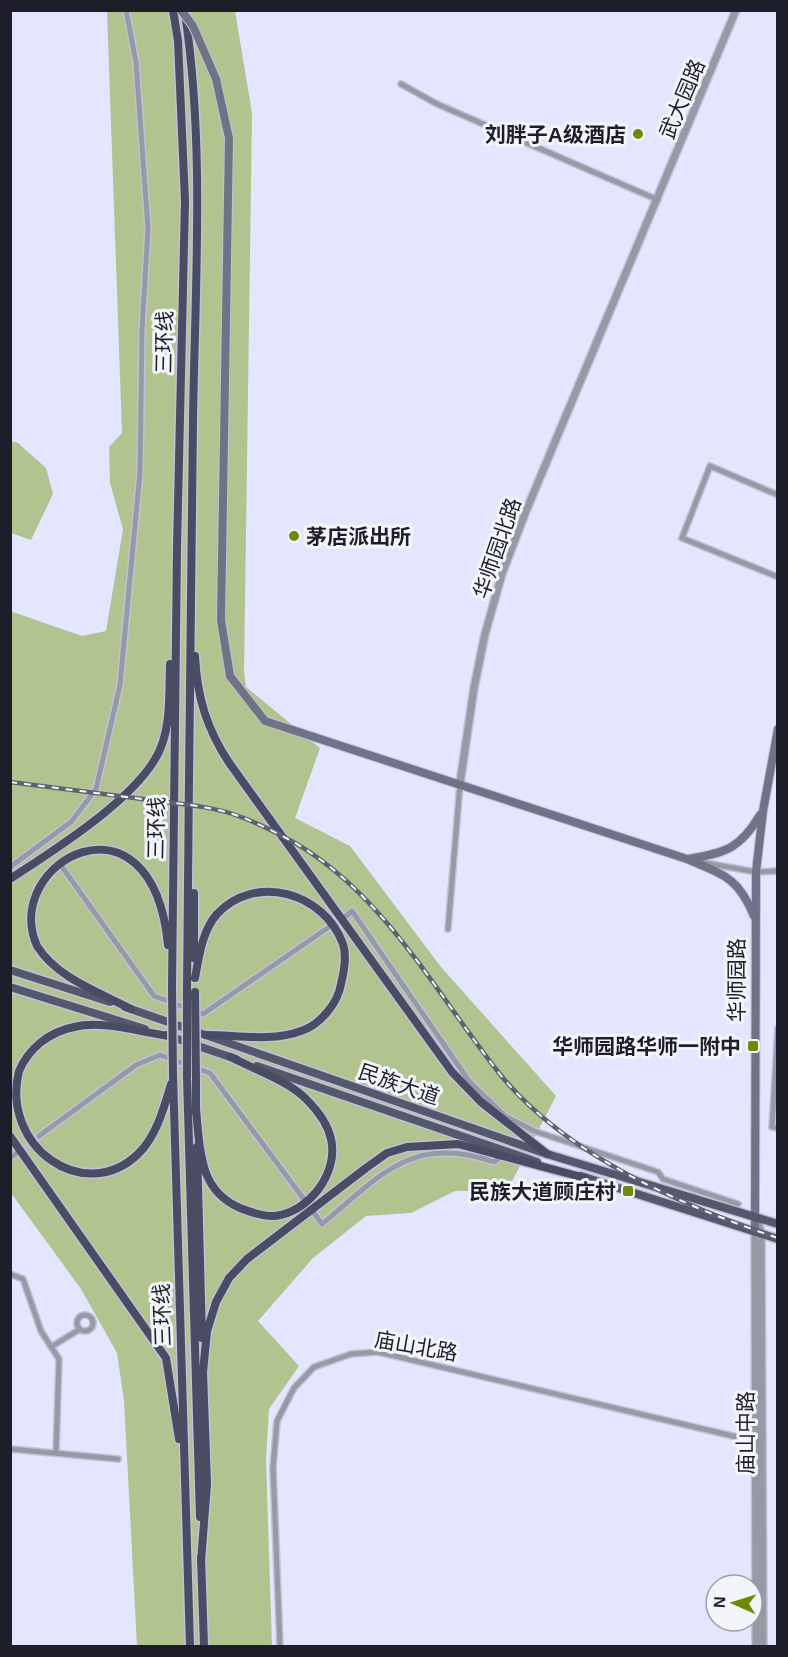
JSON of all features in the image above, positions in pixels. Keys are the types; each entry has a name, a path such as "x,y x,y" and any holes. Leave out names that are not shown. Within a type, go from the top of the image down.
{"highway":[{"name":"三环线","path":"172,10 178,41 185,201 177,547 172,987 190,1647"},
{"name":"三环线","path":"184,10 189,40 197,200 193,403 191,1079 204,1647"},
{"path":"193,403 198,432 195,978"},
{"path":"10,879 114,803 142,778 156,760 167,719 177,547"},
{"path":"195,658 203,711 214,740 230,764 452,1072 481,1101 547,1155"},
{"path":"132,1009 69,976 37,945 28,920 30,894 40,875 60,859 81,849 107,849 129,858 144,873 154,888 165,922 172,987"},
{"path":"191,991 201,946 216,916 235,899 251,893 270,890 292,894 309,903 331,922 344,945 345,967 340,991 334,1004 302,1031 276,1036 206,1035"},
{"path":"169,1036 101,1026 75,1027 49,1035 24,1058 14,1083 12,1108 18,1131 43,1160 58,1168 84,1173 124,1164 139,1154 161,1117 173,1075"},
{"path":"191,1079 206,1173 218,1194 234,1205 254,1213 274,1216 290,1212 311,1198 321,1185 330,1161 331,1139 319,1114 306,1098 231,1058"},
{"path":"196,1109 207,1484 201,1562"},
{"path":"10,1136 166,1358 185,1490"},
{"path":"203,1372 207,1331 216,1302 229,1278 247,1259 387,1153 430,1144 458,1144 585,1178"}],"main road":[{"path":"184,10 216,79 229,138 221,620 230,676 266,722 460,783 687,859 727,876 746,895 754,916"},
{"name":"华师园路","path":"758,1233 754,916 763,811 777,729"},
{"path":"687,859 721,853 748,836 763,811"},
{"name":"民族大道","path":"10,970 132,1009 547,1155 777,1224"},
{"name":"民族大道","path":"10,987 169,1036 585,1178 777,1239"}],"street":[{"path":"10,867 45,845 71,822 96,789 120,685 140,472 142,328 148,230 136,62 126,10"},
{"name":"武大园路","path":"658,200 736,10"},
{"path":"401,84 437,104 658,200"},
{"name":"华师园北路","path":"448,929 460,783 474,688 502,574 526,511 658,200"},
{"path":"777,495 710,466 681,537 777,578"},
{"path":"687,859 756,872 777,871"},
{"path":"60,864 154,996 203,1014 329,927"},
{"path":"346,916 352,911 469,1082 505,1116 534,1131 658,1172 663,1179 738,1204"},
{"path":"777,1028 772,1127 777,1128"},
{"path":"39,1136 136,1065 147,1058 159,1055 210,1073 303,1198"},
{"path":"314,1213 322,1224 383,1173 407,1160 429,1152 452,1151 494,1162 501,1156"},
{"path":"10,1158 17,1153"},
{"name":"庙山中路","path":"756,1647 758,1233"},
{"path":"10,1274 23,1279 41,1331 58,1359 56,1453"},
{"path":"51,1347 80,1329"},
{"name":"庙山北路","path":"280,1647 273,1468 277,1421 294,1388 314,1367 351,1354 378,1352 530,1386 758,1442"},
{"name":"庙山中路","path":"758,1442 763,1647"},
{"path":"10,1449 118,1459"}],"green space":[{"path":"107,11 235,11 252,113 244,672 246,687 320,748 295,818 350,846 441,967 556,1096 507,1191 455,1191 411,1213 366,1216 313,1258 258,1321 299,1366 269,1409 266,1459 272,1646 137,1646 124,1401 117,1353 81,1289 11,1193 10,611 82,636 106,631 123,529 110,483 109,447 122,433"},
{"path":"11,441 18,443 46,468 53,494 31,540 11,533"}],"tunnel":[{"path":"47,847 60,864"},
{"path":"19,1152 39,1136"}],"railway":[{"path":"10,782 208,808 241,817 288,839 321,860 352,886 379,914 405,945 499,1073 526,1102 557,1128 627,1174 665,1193 778,1238"}],"place":[{"name":"刘胖子A级酒店","path":"638,134"},
{"name":"茅店派出所","path":"294,536"},
{"name":"华师园路华师一附中","path":"753,1046"},
{"name":"民族大道顾庄村","path":"628,1191"}]}
